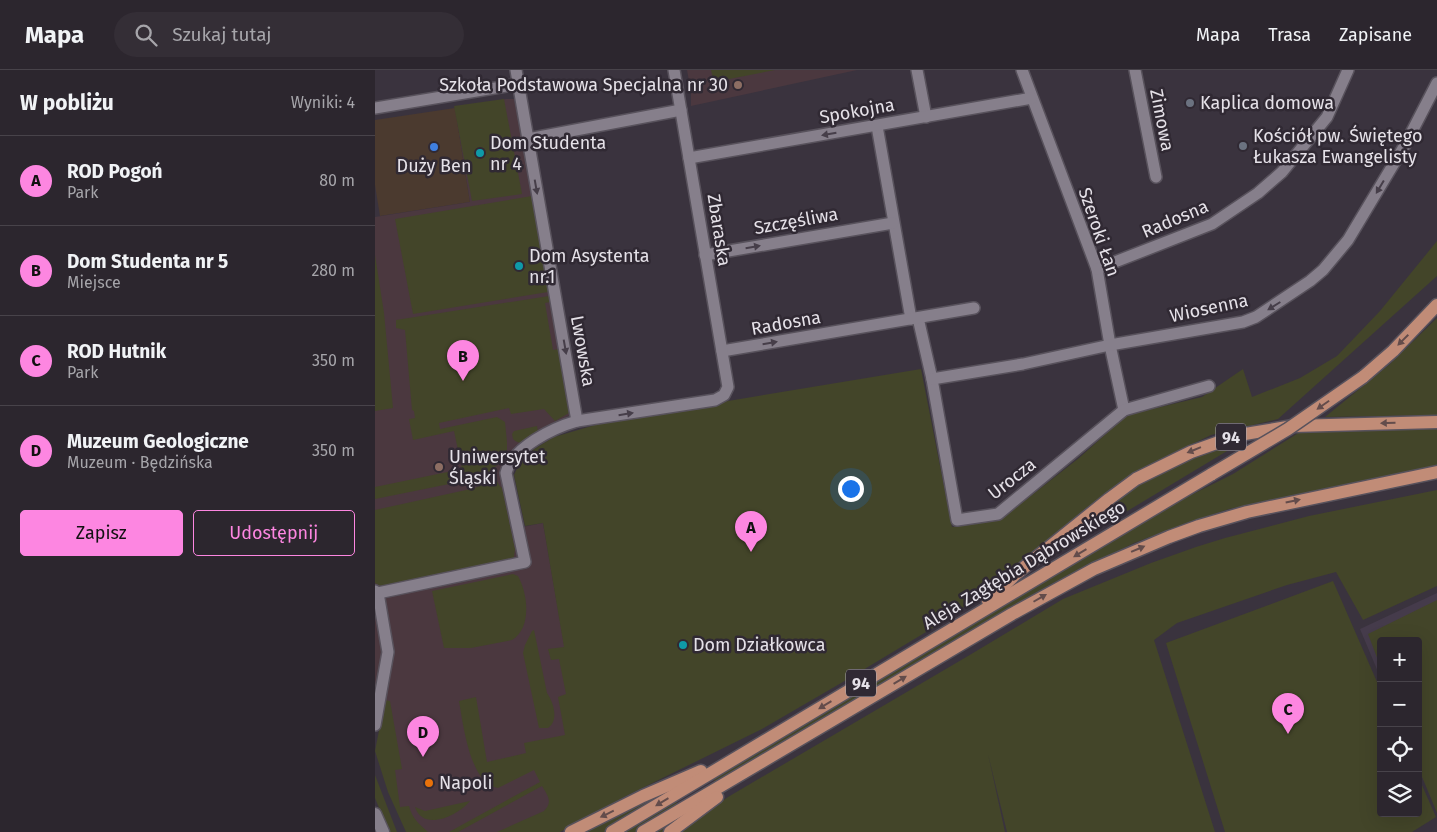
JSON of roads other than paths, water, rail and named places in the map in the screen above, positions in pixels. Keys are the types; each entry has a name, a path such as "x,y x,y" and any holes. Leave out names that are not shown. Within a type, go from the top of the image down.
{"main road":[{"name":"Aleja Zagłębia Dąbrowskiego","path":"612,832 1288,429 1363,377 1393,351 1437,305"},
{"name":"94","path":"972,617 1016,574 1096,509 1136,479 1191,452 1239,435 1293,426 1437,422"},
{"name":"Aleja Zagłębia Dąbrowskiego","path":"643,832 1048,593 1094,569 1141,548 1199,526 1247,512 1436,472"},
{"path":"571,832 643,796 749,750"},
{"path":"670,832 756,766"}],"street":[{"name":"Lwowska","path":"516,70 577,421"},
{"name":"Zbaraska","path":"577,421 715,400 724,395 728,387 674,70"},
{"path":"917,70 926,117"},
{"name":"Szeroki Łan","path":"1022,70 1097,269 1110,345 1124,410"},
{"name":"Zimowa","path":"1135,70 1156,177"},
{"name":"Radosna","path":"1097,269 1211,224 1257,193 1282,172 1327,117 1348,70"},
{"name":"Wiosenna","path":"932,379 1023,364 1110,345 1243,322 1256,317 1310,281 1323,270 1348,240 1405,146 1437,83"},
{"path":"375,108 519,84"},
{"name":"Spokojna","path":"689,158 1031,98"},
{"path":"528,139 681,110"},
{"name":"Urocza","path":"877,126 893,222 915,319 932,379 957,520 998,514 1124,410 1209,386"},
{"name":"Szczęśliwa","path":"705,255 893,222"},
{"name":"Radosna","path":"722,352 974,308"},
{"path":"375,725 387,666 387,645 377,592 525,562 506,474 509,464 516,455 531,443 565,424 577,421"},
{"path":"375,814 383,832"}],"place":[{"name":"Szkoła Podstawowa Specjalna nr 30","path":"738,85"},
{"name":"Kaplica domowa","path":"1190,103"},
{"name":"Kościół pw. Świętego Łukasza Ewangelisty","path":"1243,146"},
{"name":"Duży Ben","path":"434,147"},
{"name":"Dom Studenta nr 4","path":"480,153"},
{"name":"Dom Asystenta nr.1","path":"519,266"},
{"name":"Dom Studenta nr 5","path":"463,381"},
{"name":"Uniwersytet Śląski","path":"439,467"},
{"name":"ROD Pogoń","path":"751,552"},
{"name":"Dom Działkowca","path":"683,645"},
{"name":"ROD Hutnik","path":"1288,734"},
{"name":"Muzeum Geologiczne","path":"423,757"},
{"name":"Napoli","path":"429,783"}]}
